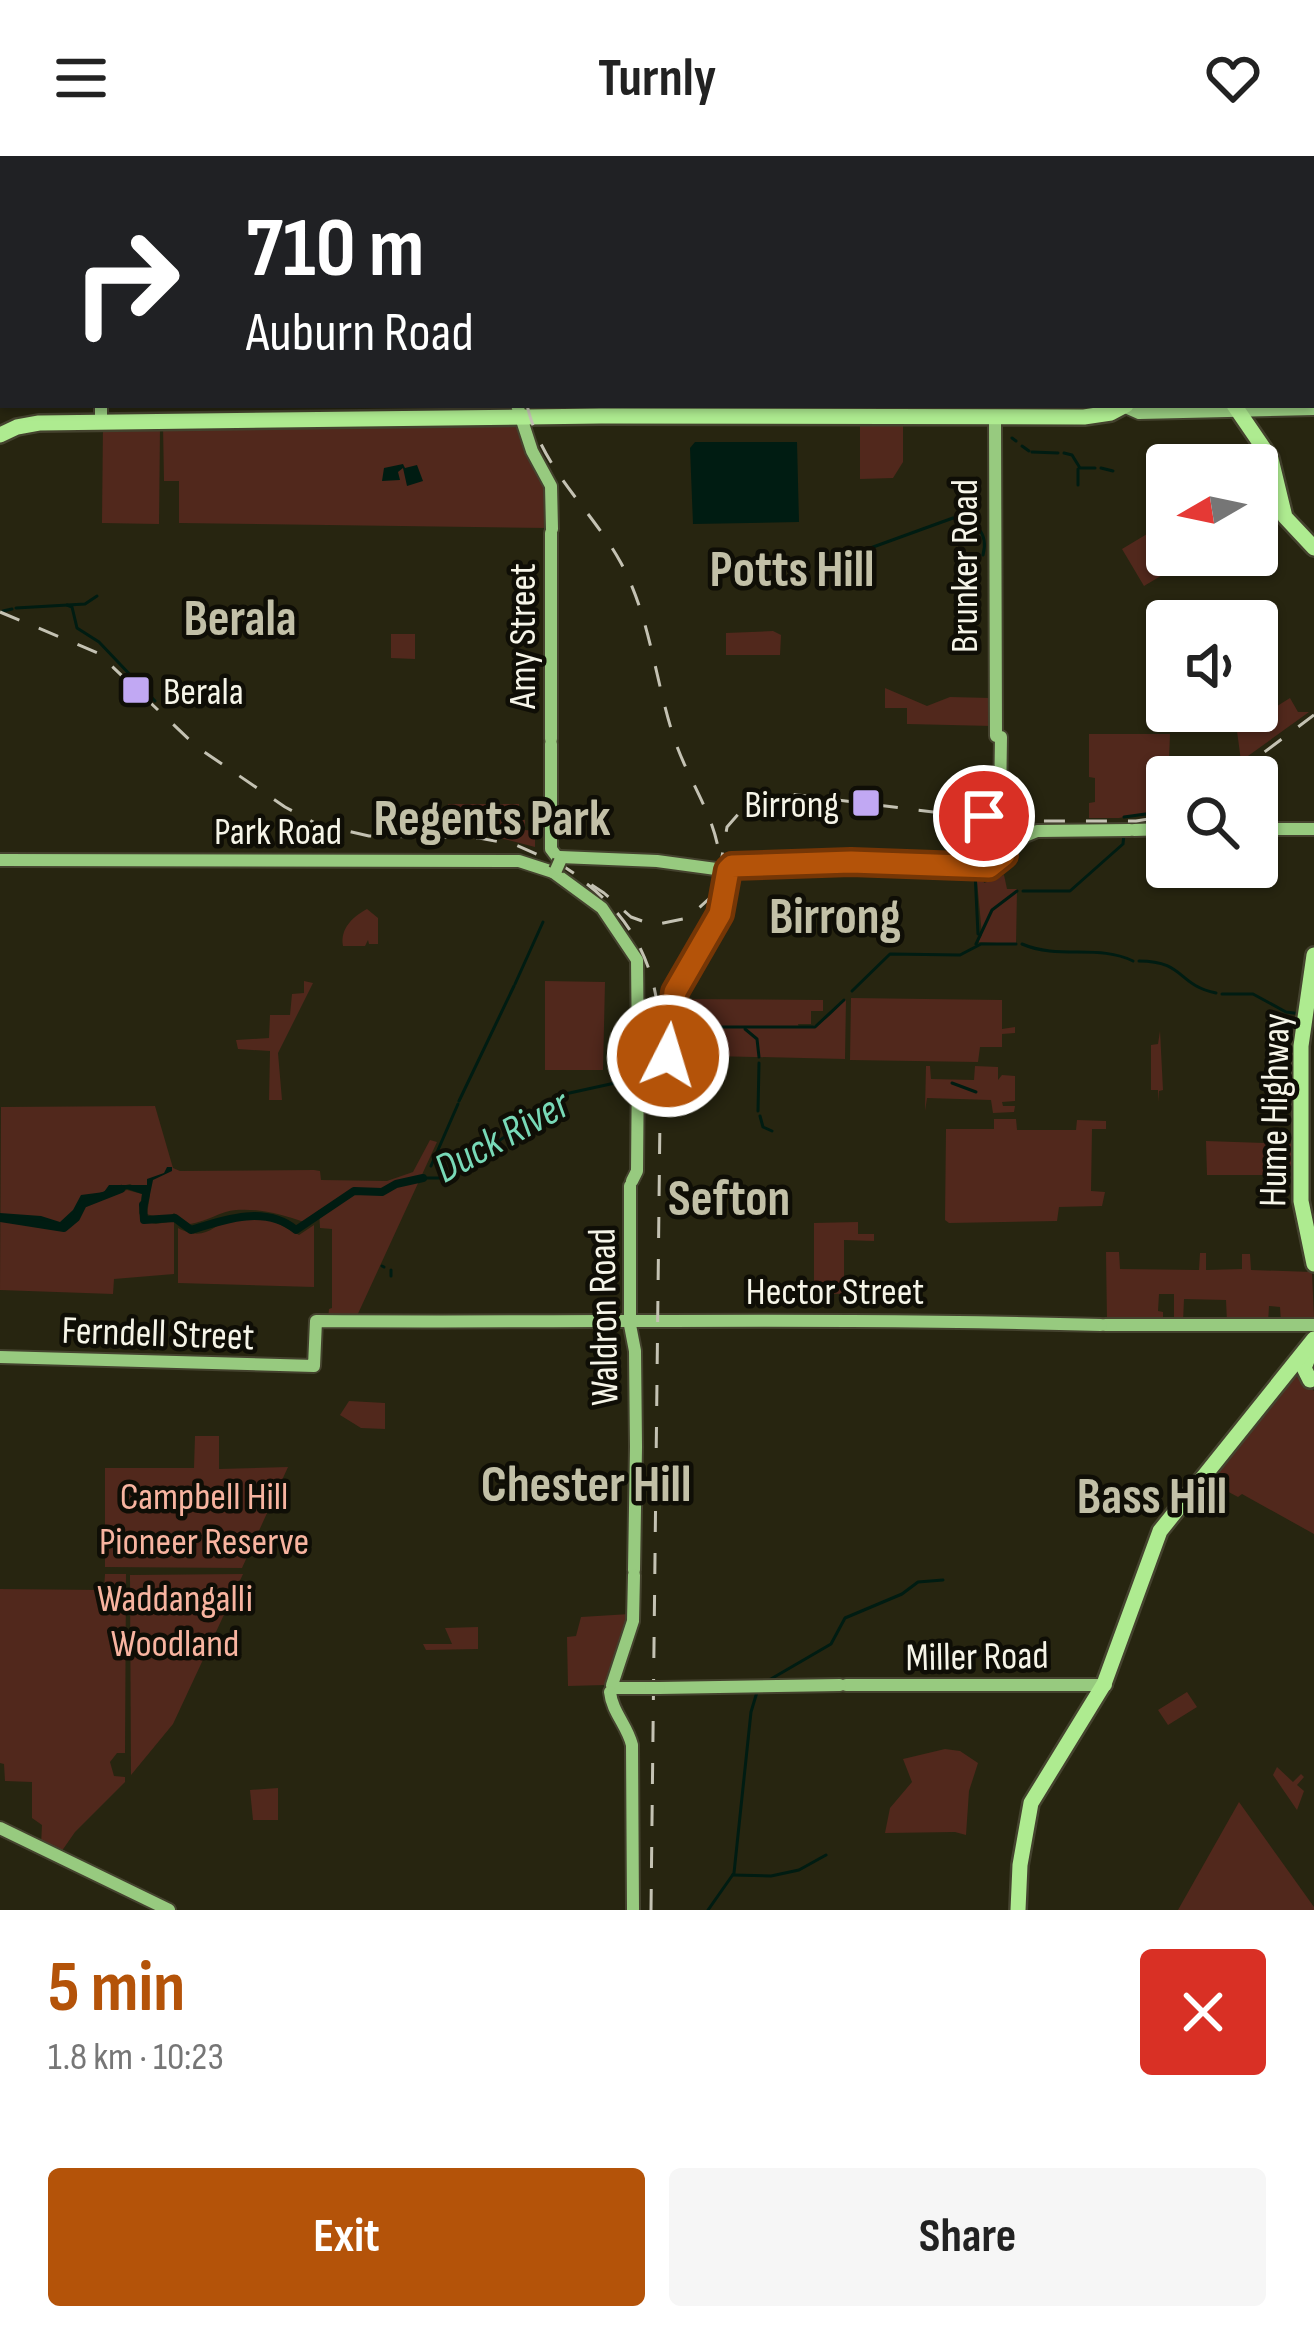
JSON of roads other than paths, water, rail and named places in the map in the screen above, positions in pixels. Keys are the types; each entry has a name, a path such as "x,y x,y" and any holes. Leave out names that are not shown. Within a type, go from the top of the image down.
{"highway":[{"path":"599,414 746,408 1094,412 1115,408"},
{"path":"1238,408 1274,459 1286,517 1314,545"},
{"path":"6,430 101,415 993,411"},
{"name":"Hume Highway","path":"1314,960 1301,1043 1300,1202 1314,1264"},
{"name":"Hume Highway","path":"1314,978 1305,1049 1304,1196 1314,1252"},
{"path":"1310,1380 1304,1366 1312,1335"},
{"path":"1020,1910 1020,1862 1031,1803 1106,1685 1172,1519 1312,1335"},
{"path":"1106,1685 1165,1522 1312,1335"}],"main road":[{"path":"1238,408 1314,409"},
{"name":"Amy Street","path":"518,411 551,486 550,849 562,867"},
{"name":"Brunker Road","path":"993,411 1000,802 985,812 983,832 1004,855"},
{"path":"1278,829 1314,829"},
{"name":"Park Road","path":"0,860 519,861 562,867 657,861 725,869 760,863 987,867 1025,836 1040,830 1146,830"},
{"name":"Waldron Road","path":"562,867 610,916 637,960 637,1172 631,1184 629,1304 635,1352 633,1621 612,1689"},
{"path":"639,1057 668,1054 675,992 720,914 725,869"},
{"name":"Hector Street","path":"315,1365 316,1321 1103,1325 1312,1335"},
{"name":"Ferndell Street","path":"0,1357 315,1365"},
{"name":"Miller Road","path":"612,1689 1106,1685"},
{"path":"612,1689 612,1707 627,1727 632,1745 634,1909"},
{"path":"0,1830 166,1910"}],"waterway":[{"path":"1012,438 1016,441"},
{"path":"1022,446 1029,451"},
{"path":"1032,452 1058,453"},
{"path":"1064,453 1072,455 1080,468 1095,468"},
{"path":"1101,468 1113,471"},
{"path":"1078,469 1078,485"},
{"path":"829,563 953,518 978,529 984,540 983,555"},
{"path":"16,608 85,604 97,596"},
{"path":"67,605 72,607 77,628 99,642 155,701"},
{"path":"3,611 12,609"},
{"path":"1124,817 1146,814"},
{"path":"1023,891 1070,891 1123,844 1124,834"},
{"path":"975,872 978,934"},
{"path":"976,944 992,910 1017,891"},
{"path":"515,984 543,922"},
{"name":"Duck River","path":"852,991 890,954 960,955 981,944 1016,944"},
{"name":"Duck River","path":"1022,944 1050,951 1107,953 1133,961"},
{"name":"Duck River","path":"1139,961 1165,965 1216,993"},
{"path":"459,1101 514,986"},
{"name":"Duck River","path":"1222,994 1253,994 1286,1012 1301,1014"},
{"name":"Duck River","path":"675,1050 699,1027 815,1027 844,1000"},
{"path":"745,1029 757,1039 759,1057"},
{"path":"758,1111 759,1063"},
{"name":"Duck River","path":"423,1178 455,1172 565,1094 615,1083 625,1064"},
{"path":"952,1083 976,1092"},
{"path":"431,1166 458,1104"},
{"path":"760,1116 763,1127 772,1131"},
{"name":"Duck River","path":"143,1205 144,1220 175,1218 191,1230 259,1216 296,1230 354,1191 382,1192 423,1178"},
{"name":"Duck River","path":"0,1218 64,1228 83,1204 121,1189"},
{"path":"391,1270 391,1276"},
{"path":"764,1683 831,1644 845,1618 902,1594 918,1582 943,1580"},
{"path":"708,1910 734,1873 757,1692"},
{"path":"733,1875 771,1876 799,1870 826,1855"}],"railway":[{"path":"528,408 544,449 609,543 631,584 675,741 719,853"},
{"path":"0,612 98,653 197,747 317,824 369,836 479,838 516,845 563,866 631,917 653,925 688,918 712,896"},
{"path":"1259,756 1314,715"},
{"path":"651,1910 661,1027 669,983 714,904 727,827 749,802 782,793 1004,821 1146,819"},
{"path":"587,884 615,910 636,939 658,1010"}],"place":[{"name":"Berala","path":"136,690"},
{"name":"Birrong","path":"866,803"}],"district":[{"name":"Potts Hill","path":"792,568"},
{"name":"Berala","path":"240,617"},
{"name":"Regents Park","path":"492,817"},
{"name":"Birrong","path":"835,915"},
{"name":"Sefton","path":"729,1197"},
{"name":"Chester Hill","path":"586,1483"},
{"name":"Bass Hill","path":"1152,1495"}],"park label":[{"name":"Campbell Hill Pioneer Reserve","path":"204,1518"},
{"name":"Waddangalli Woodland","path":"175,1620"}]}
